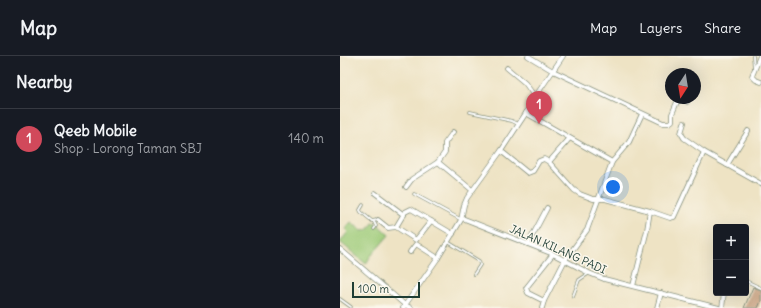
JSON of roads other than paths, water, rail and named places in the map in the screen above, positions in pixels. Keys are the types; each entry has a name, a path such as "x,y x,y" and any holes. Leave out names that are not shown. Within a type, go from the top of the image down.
{"street":[{"path":"528,56 553,71 663,123 669,123 673,120 672,115 676,104"},
{"path":"404,307 438,258 462,219 464,205 472,190 501,151 563,56"},
{"path":"760,56 752,76 761,82"},
{"path":"507,68 525,83 535,97"},
{"path":"526,113 569,139 612,162"},
{"path":"542,308 544,301 565,260 587,230 612,162 629,142 642,114"},
{"path":"684,123 682,128 683,137 704,152 761,184"},
{"path":"727,164 748,131"},
{"path":"406,187 412,178 438,162 444,152 445,143 453,132"},
{"path":"549,162 569,139"},
{"path":"501,151 528,173 533,171 541,159 544,159 549,162 574,190 587,198 605,199 672,218 704,152"},
{"path":"438,162 472,190"},
{"path":"375,193 404,215"},
{"path":"528,244 547,208"},
{"path":"396,227 408,210 411,209 453,234"},
{"path":"633,286 647,230 650,211"},
{"name":"JALAN KILANG PADI","path":"462,219 553,254 589,273 604,279 719,308"},
{"path":"376,221 388,228 396,227 403,230 416,240 432,221"},
{"path":"410,252 416,244 438,258"},
{"path":"340,249 404,307 411,308"},
{"path":"544,301 528,293 526,288 553,254"},
{"path":"657,308 661,293"},
{"path":"722,308 724,296"}],"lane":[{"path":"753,56 754,68"},
{"path":"470,112 512,121 519,124"},
{"path":"414,194 462,219"},
{"path":"363,205 360,210 361,212 371,221 376,221 376,226 374,229"},
{"path":"448,242 480,261 480,265 474,274"},
{"path":"573,296 579,280 589,273"},
{"path":"749,282 761,288"},
{"path":"340,299 351,307"}],"place":[{"name":"Qeeb Mobile","path":"539,124"}]}
